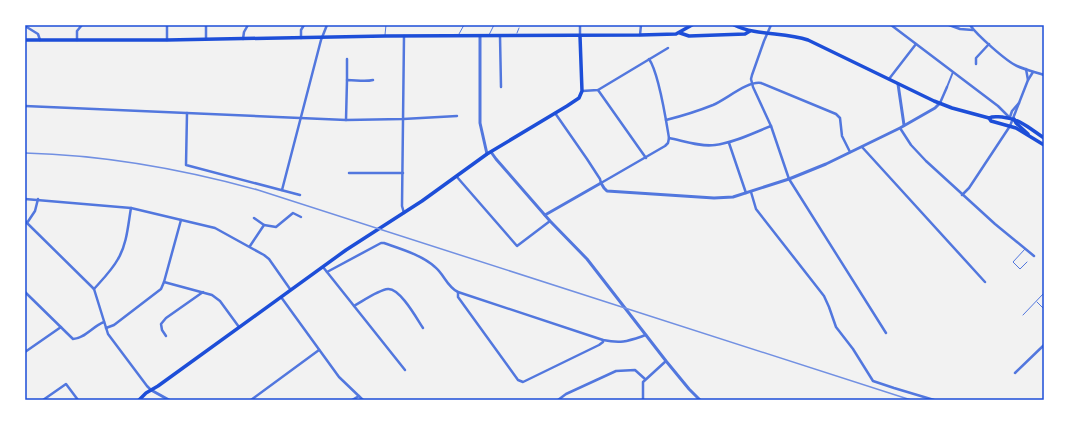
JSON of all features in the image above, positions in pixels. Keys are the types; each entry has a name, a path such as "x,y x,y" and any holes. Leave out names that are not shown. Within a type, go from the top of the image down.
{"main road":[{"path":"680,33 692,25"},
{"path":"734,25 750,31 796,36 808,40 940,103 1010,126 1028,134 1044,145"},
{"path":"25,40 167,40 385,36 640,36 680,33 689,36 745,34 750,31"},
{"path":"139,400 146,393 290,289 404,213 487,154 579,98 582,91 580,36"},
{"path":"989,118 992,116 1018,120 1044,138"},
{"path":"1012,119 1028,134"}],"street":[{"path":"77,40 78,31 82,25"},
{"path":"166,25 167,40"},
{"path":"206,25 206,39"},
{"path":"243,38 244,32 248,25"},
{"path":"301,38 300,34 304,25"},
{"path":"282,190 322,38 327,25"},
{"path":"580,25 580,36"},
{"path":"640,36 641,25"},
{"path":"771,25 752,75 752,83 771,126 789,179 886,333"},
{"path":"891,25 1005,112 1012,119"},
{"path":"949,25 960,29 973,30"},
{"path":"970,25 973,30 1013,64 1044,75"},
{"path":"25,26 38,34 40,40"},
{"path":"404,36 402,206 404,213"},
{"path":"480,36 480,124 487,154"},
{"path":"500,36 501,87"},
{"path":"889,79 916,44"},
{"path":"976,64 976,58 989,44"},
{"path":"582,91 598,90 668,48"},
{"path":"346,120 347,59"},
{"path":"545,215 646,158 668,143 669,138 666,120 653,66 649,59"},
{"path":"1026,69 1028,80"},
{"path":"555,113 607,191 726,198 789,179 862,147 900,128 935,108 940,103 953,72"},
{"path":"962,195 969,188 1000,144 1010,126 1028,80 1033,72"},
{"path":"347,80 360,80 367,82 373,80"},
{"path":"666,120 684,116 714,104 752,83 761,83 836,114 840,118 842,136 850,152"},
{"path":"898,84 904,125"},
{"path":"598,90 646,158"},
{"path":"25,106 301,119 403,119 456,116"},
{"path":"187,113 186,166 300,195"},
{"path":"669,138 699,144 714,145 729,143 771,126"},
{"path":"900,128 911,145 926,161 962,195 1034,256"},
{"path":"729,143 746,193"},
{"path":"862,147 985,282"},
{"path":"491,152 550,221 587,259 666,361 700,400"},
{"path":"349,173 403,173"},
{"path":"456,177 517,246 550,221"},
{"path":"750,192 756,209 824,296 836,327 853,349 873,380 934,400"},
{"path":"25,198 131,208 215,228 250,246 269,259 290,289"},
{"path":"38,199 35,211 26,222 94,289 108,334 147,386 151,390 169,400"},
{"path":"94,289 117,261 122,251 131,208"},
{"path":"254,218 264,225 276,227 293,213 301,217"},
{"path":"106,328 114,325 161,289 181,220"},
{"path":"250,246 264,225"},
{"path":"327,272 381,243 384,243 429,262 437,268 451,287 458,292 603,340 617,342 628,341 647,335"},
{"path":"323,267 405,370"},
{"path":"164,282 212,295 220,301 239,327"},
{"path":"354,306 380,292 388,289 392,290 402,298 423,328"},
{"path":"25,292 73,339 78,339 97,324 104,322"},
{"path":"166,336 162,330 161,324 166,318 203,292"},
{"path":"458,292 458,297 518,380 523,382 599,345 603,342 603,340"},
{"path":"280,296 339,377 363,400"},
{"path":"25,352 61,327"},
{"path":"1015,374 1044,345"},
{"path":"251,400 319,350"},
{"path":"643,400 642,384 645,379 666,361"},
{"path":"558,400 566,394 616,371 635,370 645,379"},
{"path":"43,400 66,384 78,400"},
{"path":"352,400 359,396"}],"lane":[{"path":"385,36 386,25"},
{"path":"458,36 464,25"},
{"path":"488,36 494,25"},
{"path":"516,36 519,28"},
{"path":"1025,249 1013,262 1020,269 1027,262"},
{"path":"1022,315 1044,293"},
{"path":"1036,302 1044,310"}],"railway":[{"path":"25,153 55,154 143,164 229,182 258,190 911,400"}]}
